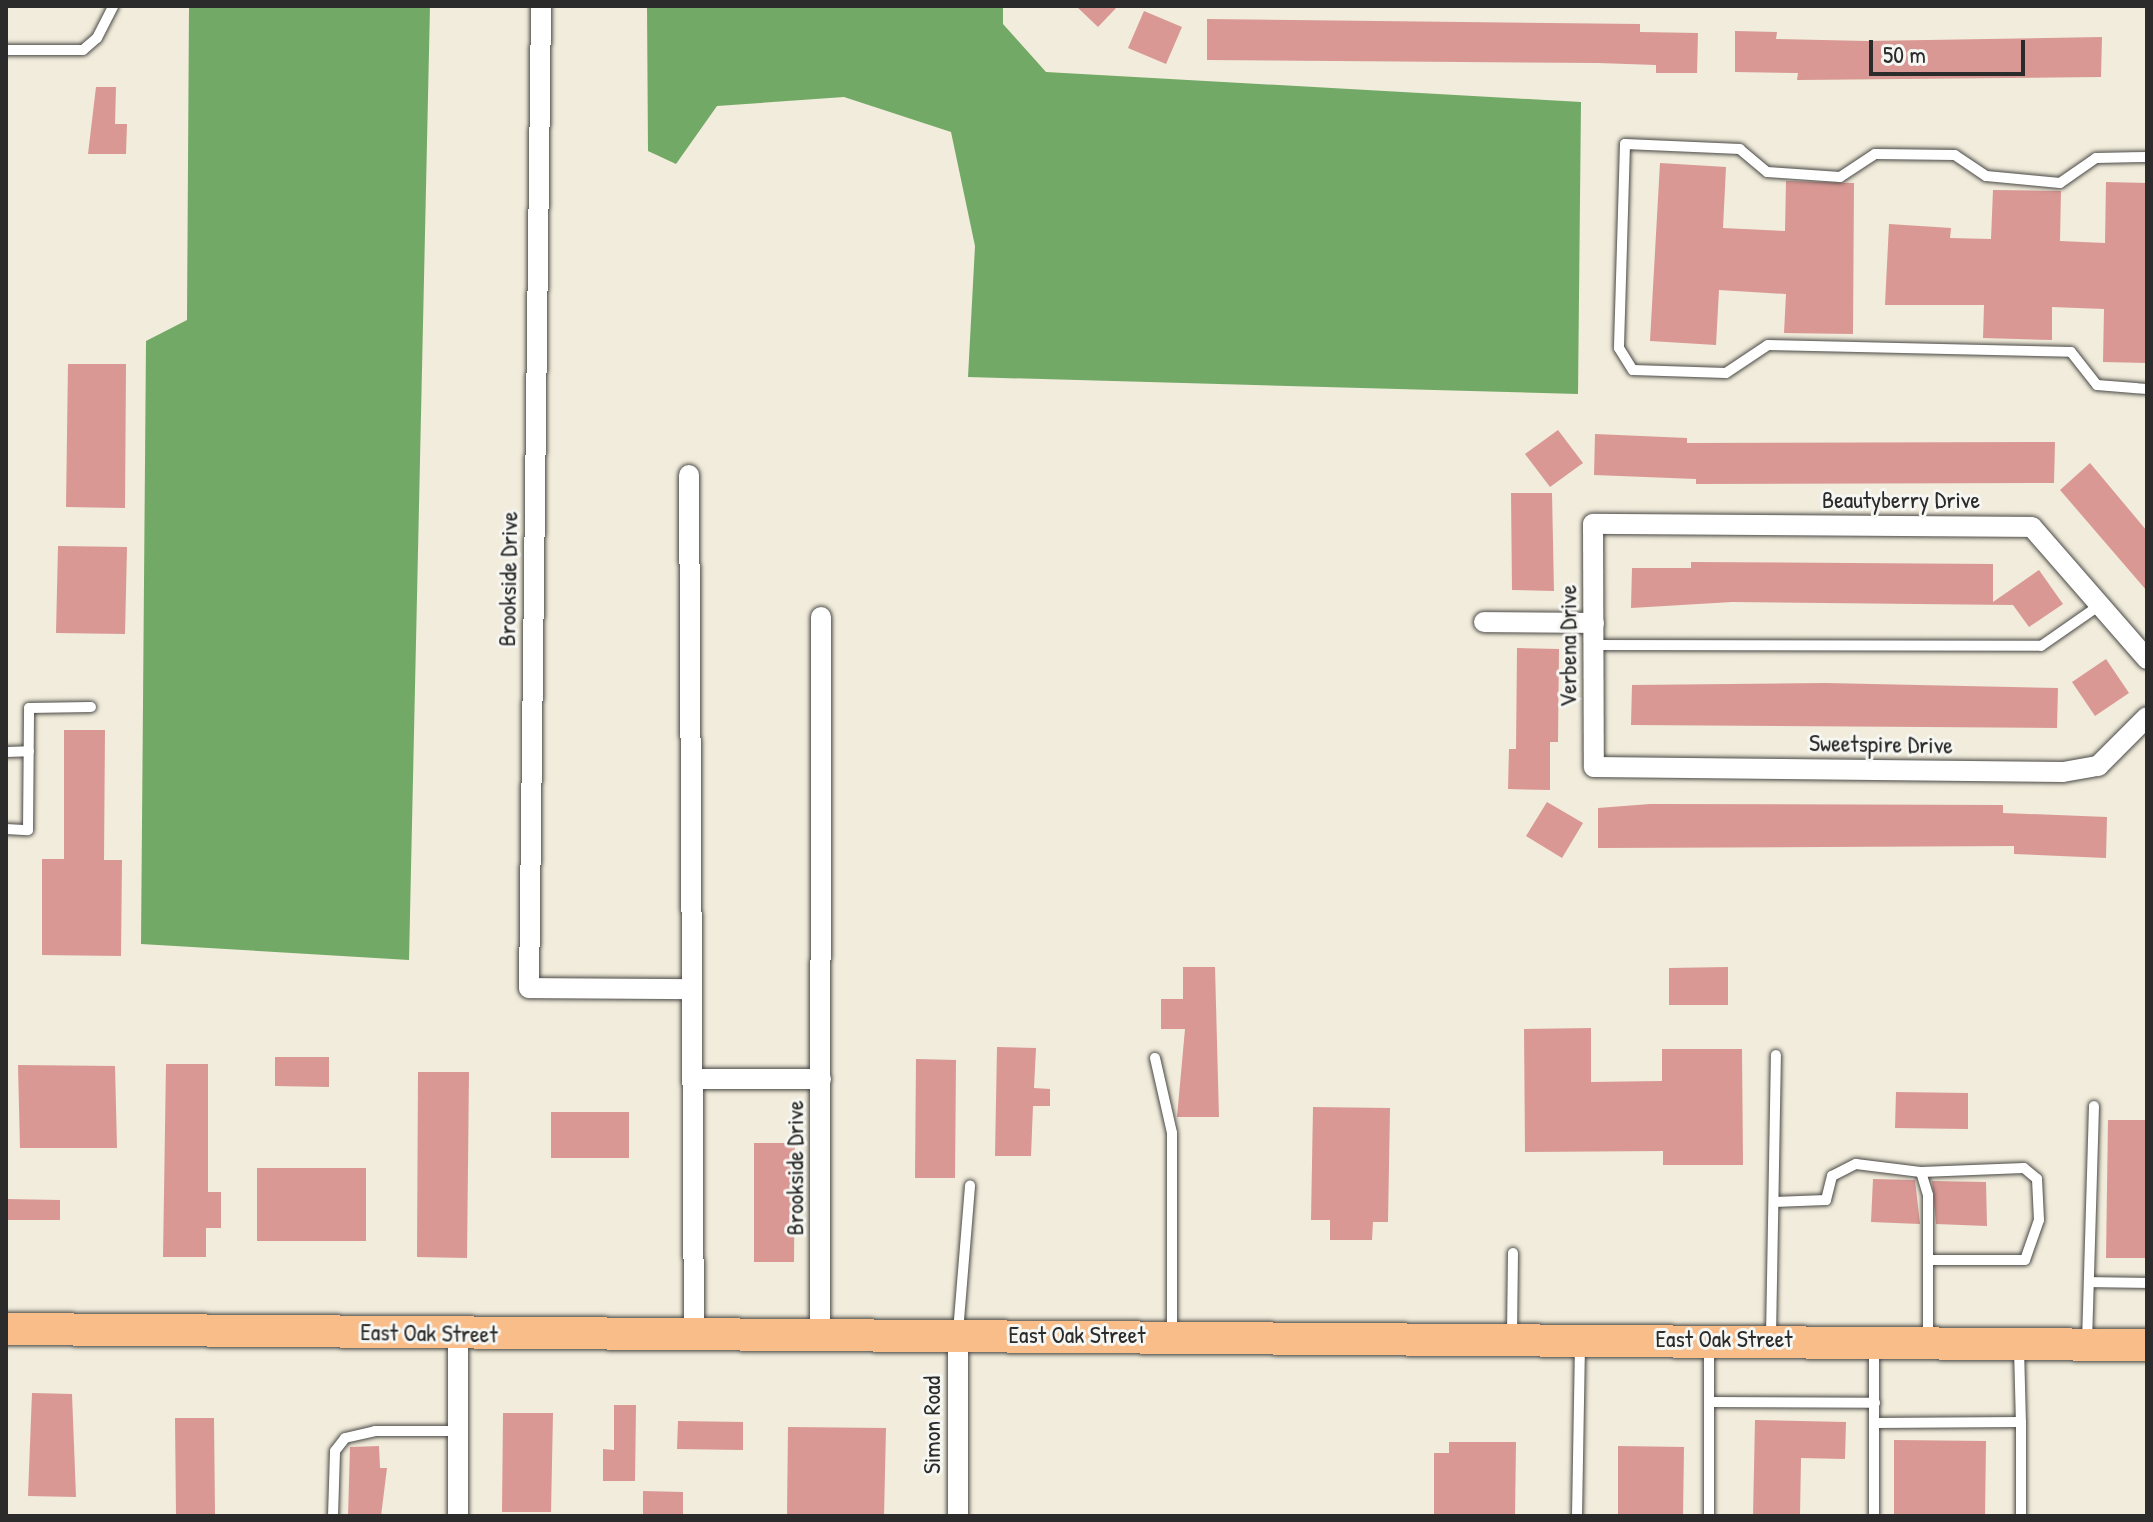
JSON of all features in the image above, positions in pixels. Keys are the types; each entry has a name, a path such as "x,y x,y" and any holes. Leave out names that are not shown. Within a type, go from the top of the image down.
{"highway":[{"name":"East Oak Street","path":"6,1329 1512,1337 2147,1345"}],"street":[{"name":"Brookside Drive","path":"541,6 529,988 692,989"},
{"path":"689,475 694,1335"},
{"name":"Beautyberry Drive","path":"1593,524 2032,527 2147,659"},
{"name":"Verbena Drive","path":"1593,524 1594,767"},
{"name":"Brookside Drive","path":"820,1335 821,617"},
{"path":"1484,622 1594,623"},
{"name":"Sweetspire Drive","path":"1594,767 2063,772 2098,766 2147,717"},
{"path":"693,1079 821,1079"},
{"path":"458,1333 458,1516"},
{"name":"Simon Road","path":"958,1334 958,1516"}],"lane":[{"path":"6,50 83,50 97,38 113,6"},
{"path":"2147,157 2096,158 2060,183 1986,176 1955,155 1875,154 1840,177 1767,172 1740,149 1625,144 1619,348 1633,370 1726,373 1768,345 2071,352 2097,385 2147,389"},
{"path":"1594,645 2041,646 2100,605"},
{"path":"6,829 28,830 29,708 91,707"},
{"path":"6,752 29,751"},
{"path":"1771,1339 1776,1055"},
{"path":"1155,1058 1172,1133 1172,1335"},
{"path":"2087,1344 2094,1106"},
{"path":"1774,1202 1826,1200 1832,1176 1856,1164 1921,1172 2024,1168 2037,1179 2039,1220 2025,1260 1929,1260"},
{"path":"1921,1172 1928,1195 1928,1341"},
{"path":"958,1334 970,1185"},
{"path":"1512,1337 1513,1253"},
{"path":"2089,1282 2147,1283"},
{"path":"1577,1516 1580,1338"},
{"path":"1709,1340 1709,1516"},
{"path":"1874,1340 1874,1516"},
{"path":"2019,1342 2021,1516"},
{"path":"1709,1402 1875,1403"},
{"path":"1875,1423 2021,1422"},
{"path":"333,1516 335,1451 345,1438 375,1431 456,1431"}],"green space":[{"path":"189,6 430,6 409,960 141,944 146,341 187,320"},
{"path":"647,6 1003,6 1003,24 1046,72 1581,102 1578,394 968,377 975,246 951,132 844,97 717,106 676,164 648,151"}],"building":[{"path":"1076,6 1118,6 1098,27"},
{"path":"1144,11 1182,27 1166,64 1128,48"},
{"path":"1207,19 1640,24 1640,32 1698,33 1697,73 1656,73 1656,65 1598,63 1207,60"},
{"path":"1735,31 1777,32 1776,39 1866,41 2102,37 2101,77 1797,80 1798,73 1735,72"},
{"path":"96,87 116,87 115,124 127,124 126,154 88,154"},
{"path":"1660,163 1726,167 1723,228 1785,231 1786,181 1854,183 1853,334 1784,333 1786,294 1719,290 1716,345 1650,341"},
{"path":"2106,182 2147,183 2147,363 2103,362 2104,309 2052,307 2052,340 1983,338 1984,305 1885,305 1889,224 1951,228 1950,238 1991,239 1993,190 2061,191 2060,241 2105,243"},
{"path":"68,364 126,364 125,508 66,507"},
{"path":"1558,430 1583,463 1550,487 1525,454"},
{"path":"1595,434 1687,438 1687,443 2055,442 2054,483 1696,484 1696,479 1594,475"},
{"path":"2090,463 2147,531 2147,591 2060,490"},
{"path":"1511,493 1552,493 1554,591 1512,590"},
{"path":"58,546 127,547 125,634 56,633"},
{"path":"1691,562 1993,564 1993,602 2039,570 2063,604 2029,627 2013,605 1732,602 1631,608 1632,568 1691,568"},
{"path":"1517,648 1559,649 1558,742 1550,742 1550,790 1508,789 1509,749 1516,749"},
{"path":"2106,659 2129,693 2095,716 2072,682"},
{"path":"1825,683 2058,688 2057,728 1631,725 1632,685"},
{"path":"64,730 105,730 104,860 122,860 121,956 42,955 42,859 64,859"},
{"path":"1547,802 1583,823 1562,858 1526,836"},
{"path":"1650,804 2003,805 2003,813 2107,817 2106,858 2014,854 2014,846 1598,848 1598,808"},
{"path":"1183,967 1215,967 1219,1117 1177,1117 1185,1029 1161,1029 1161,999 1183,999"},
{"path":"1728,967 1728,1005 1669,1005 1669,968"},
{"path":"1591,1028 1591,1082 1662,1081 1662,1049 1742,1049 1743,1165 1663,1165 1663,1151 1525,1152 1524,1029"},
{"path":"997,1047 1036,1048 1034,1088 1050,1089 1050,1106 1033,1106 1031,1156 995,1156"},
{"path":"275,1057 329,1057 329,1087 275,1086"},
{"path":"916,1059 956,1060 955,1178 915,1178"},
{"path":"166,1064 208,1064 208,1192 221,1192 221,1228 206,1228 206,1257 163,1257"},
{"path":"18,1065 115,1066 117,1148 20,1148"},
{"path":"418,1072 469,1072 467,1258 417,1257"},
{"path":"1896,1092 1968,1093 1968,1129 1895,1128"},
{"path":"1313,1107 1390,1108 1388,1222 1373,1222 1372,1240 1330,1240 1330,1220 1311,1220"},
{"path":"551,1112 629,1112 629,1158 551,1158"},
{"path":"2108,1120 2147,1120 2147,1258 2106,1258"},
{"path":"754,1143 795,1143 794,1262 754,1262"},
{"path":"257,1168 366,1168 366,1241 257,1241"},
{"path":"1873,1179 1915,1180 1920,1224 1871,1222"},
{"path":"1932,1181 1986,1182 1987,1226 1936,1224"},
{"path":"6,1199 60,1200 60,1220 6,1220"},
{"path":"32,1393 72,1394 76,1497 28,1496"},
{"path":"614,1405 636,1405 635,1481 603,1481 603,1449 614,1450"},
{"path":"503,1413 553,1413 551,1512 502,1512"},
{"path":"175,1418 214,1418 215,1514 176,1514"},
{"path":"1755,1420 1846,1422 1845,1459 1801,1458 1800,1516 1753,1516"},
{"path":"678,1421 743,1422 743,1450 677,1449"},
{"path":"788,1427 886,1428 884,1516 787,1516"},
{"path":"1894,1440 1986,1441 1985,1516 1894,1516"},
{"path":"1449,1442 1516,1442 1515,1516 1434,1516 1434,1453 1449,1453"},
{"path":"379,1446 380,1468 387,1468 381,1516 348,1516 350,1447"},
{"path":"1618,1446 1684,1447 1683,1516 1618,1516"},
{"path":"643,1491 683,1492 683,1516 643,1516"}]}
